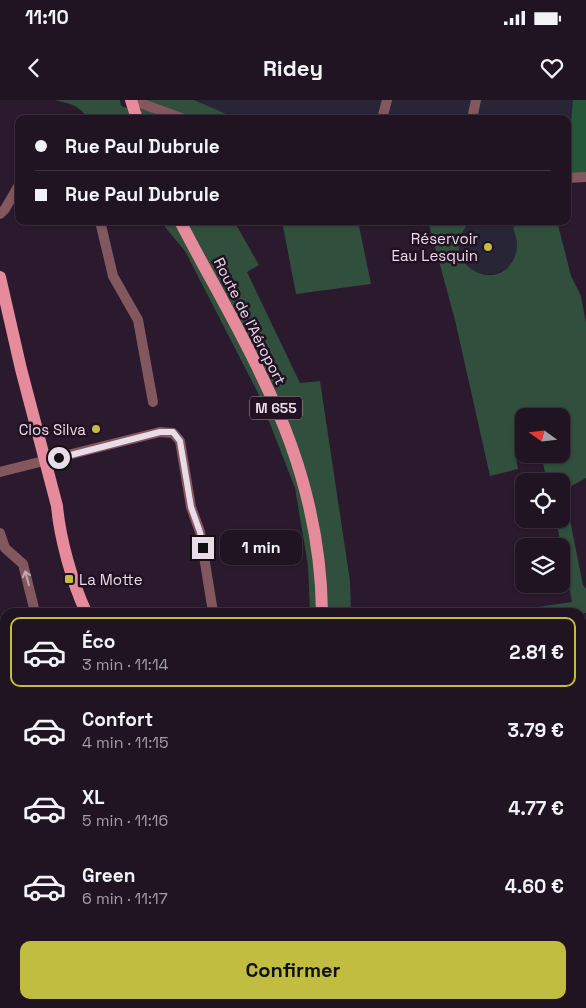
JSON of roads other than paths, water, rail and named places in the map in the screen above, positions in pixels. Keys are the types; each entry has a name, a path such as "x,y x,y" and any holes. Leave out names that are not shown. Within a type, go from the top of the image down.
{"main road":[{"path":"132,100 135,115"},
{"name":"Route de l'Aéroport","path":"182,225 264,379 296,458 314,532 322,608"},
{"path":"0,277 21,369 57,506 59,527 77,592 84,608"},
{"path":"0,302 21,369"}],"street":[{"path":"132,100 173,115"},
{"path":"383,115 387,100"},
{"path":"473,115 476,100"},
{"path":"571,178 586,177"},
{"path":"0,222 2,211 15,191"},
{"path":"101,225 113,276 138,320 153,402"},
{"path":"0,472 160,432 170,432 178,436 191,507 200,532 212,608"},
{"path":"0,533 5,548 23,564 34,608"}],"place":[{"name":"Réservoir Eau Lesquin","path":"488,247"},
{"name":"Clos Silva","path":"96,429"},
{"name":"La Motte","path":"69,579"}]}
